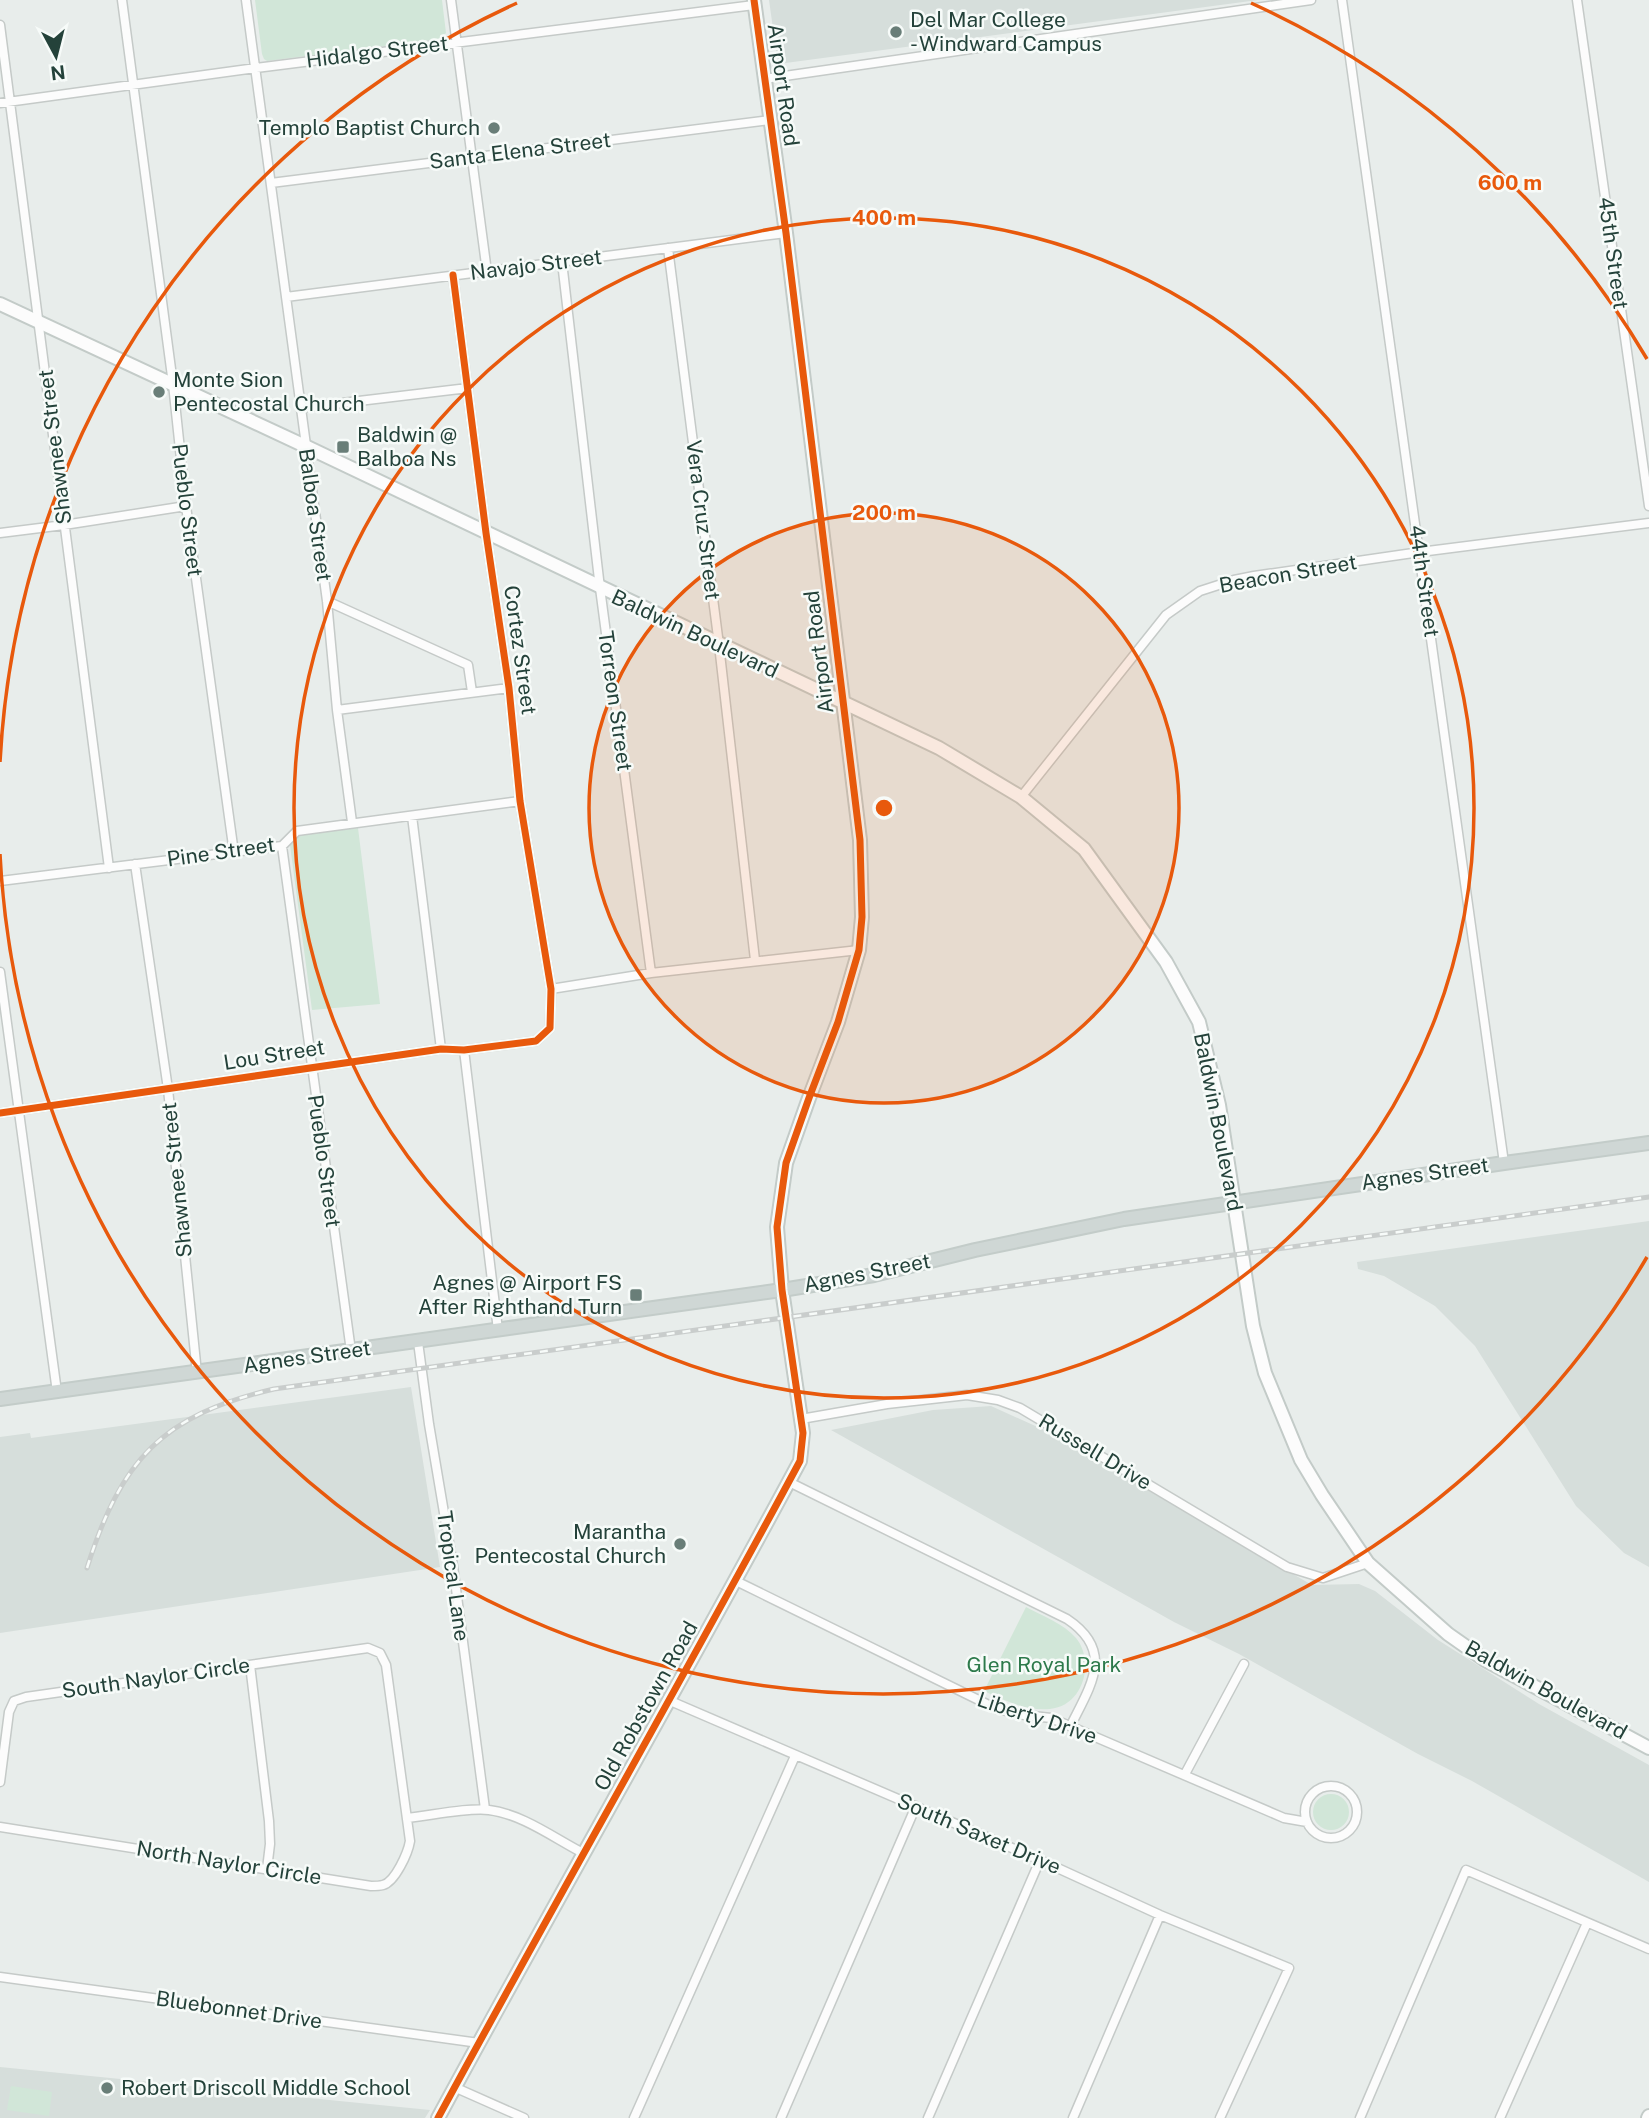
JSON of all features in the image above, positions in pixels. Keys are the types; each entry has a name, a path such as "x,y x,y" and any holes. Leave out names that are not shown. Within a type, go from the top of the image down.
{"main road":[{"name":"Airport Road","path":"754,3 786,233 860,840 862,916 859,950 838,1022 786,1163 777,1227 782,1290"},
{"name":"Baldwin Boulevard","path":"0,304 939,748 1021,797 1084,849 1166,962 1199,1022 1219,1105 1253,1326 1265,1373 1301,1460 1322,1495 1368,1563 1448,1634 1485,1660 1649,1748"},
{"name":"Agnes Street","path":"0,1399 782,1290 874,1275 975,1250 1124,1219 1649,1143"},
{"name":"Old Robstown Road","path":"438,2118 800,1461 803,1446 801,1419 782,1290"}],"street":[{"name":"Pueblo Street","path":"122,0 233,853"},
{"name":"Balboa Street","path":"246,0 327,601 337,710 352,822"},
{"path":"451,0 487,272"},
{"path":"764,79 1311,0"},
{"name":"44th Street","path":"1342,0 1504,1163"},
{"name":"45th Street","path":"1577,0 1649,506"},
{"name":"Hidalgo Street","path":"0,103 754,3"},
{"name":"Shawnee Street","path":"0,25 109,869"},
{"name":"Santa Elena Street","path":"271,183 770,120"},
{"name":"Navajo Street","path":"286,297 786,233"},
{"name":"Vera Cruz Street","path":"668,248 719,645 755,960"},
{"name":"Torreon Street","path":"562,262 600,588 650,973"},
{"name":"Cortez Street","path":"453,275 509,688 520,802 551,989 550,1028"},
{"path":"300,408 468,388"},
{"path":"0,533 186,506"},
{"name":"Beacon Street","path":"1021,797 1166,615 1200,591 1234,580 1420,552 1649,523"},
{"path":"327,601 468,665 472,692"},
{"path":"337,710 509,688"},
{"name":"Pine Street","path":"0,881 282,846 297,831 520,802"},
{"path":"412,816 441,1049"},
{"name":"Pueblo Street","path":"282,846 351,1351"},
{"name":"Shawnee Street","path":"135,864 168,1089 197,1373"},
{"path":"551,989 650,973 859,950"},
{"path":"0,972 57,1392"},
{"name":"Lou Street","path":"0,1113 310,1066 441,1049 536,1041 550,1028"},
{"path":"464,1049 498,1330"},
{"name":"Tropical Lane","path":"418,1342 453,1566 485,1809"},
{"name":"Russell Drive","path":"801,1419 887,1404 967,1395 998,1400 1020,1408 1287,1567 1323,1578 1368,1563"},
{"path":"789,1482 1078,1626 1091,1644 1095,1676 1071,1726"},
{"name":"Liberty Drive","path":"736,1581 997,1709 1051,1718 1284,1818 1307,1822"},
{"name":"South Naylor Circle","path":"0,1782 9,1712 14,1701 26,1697 368,1648 380,1653"},
{"name":"North Naylor Circle","path":"0,1827 371,1886 383,1885 390,1881 408,1852 410,1841 386,1665 380,1653"},
{"path":"1185,1774 1244,1664"},
{"path":"250,1665 270,1821 267,1869"},
{"name":"South Saxet Drive","path":"668,1700 1040,1860 1160,1915 1289,1968 1220,2118"},
{"path":"634,2118 795,1756"},
{"path":"1323,1787 1344,1789 1357,1806 1352,1827 1344,1835 1322,1837 1313,1831 1307,1822 1307,1801 1313,1792 1323,1787"},
{"path":"781,2118 916,1806"},
{"path":"407,1818 485,1809 502,1812 583,1853"},
{"path":"928,2118 1040,1860"},
{"path":"1360,2118 1466,1870 1649,1949"},
{"path":"1073,2118 1160,1915"},
{"path":"1500,2118 1587,1923"},
{"name":"Bluebonnet Drive","path":"0,1977 479,2043"},
{"path":"454,2087 524,2118"}],"shaded area":[{"name":"Del Mar College - Windward Campus","path":"769,0 1258,0 778,64"},
{"path":"1649,1221 1649,1567 1624,1553 1576,1506 1475,1346 1435,1306 1384,1276 1358,1269 1357,1262"},
{"path":"411,1387 440,1567 0,1633 0,1437 30,1433 31,1438"},
{"path":"991,1406 1042,1429 1312,1585 1359,1584 1375,1591 1438,1640 1539,1704 1649,1765 1649,1882 1472,1781 1418,1754 1239,1654 1174,1622 831,1430 933,1410"},
{"name":"Robert Driscoll Middle School","path":"0,2067 430,2110 425,2118 0,2118"}],"green space":[{"path":"255,0 442,0 446,33 439,39 267,61 262,54"},
{"path":"358,828 380,1004 312,1010 290,845 302,834"},
{"name":"Glen Royal Park","path":"1026,1607 1065,1628 1082,1648 1085,1658 1083,1681 1071,1700 1062,1706 1050,1709 1033,1708 984,1691"},
{"path":"1331,1794 1344,1799 1349,1812 1344,1825 1331,1830 1318,1825 1313,1812 1318,1799"},
{"path":"11,2086 52,2092 49,2116 7,2110"}],"railway":[{"path":"87,1568 115,1498 151,1448 202,1413 274,1389 1649,1197"}],"cycle path":[{"path":"438,2118 800,1461 803,1433 782,1290 777,1227 786,1163 838,1022 859,950 862,917 860,840 786,233 754,0"},
{"path":"0,1113 441,1049 464,1050 536,1041 550,1028 551,989 520,801 509,688 453,275"}],"place":[{"name":"Del Mar College - Windward Campus","path":"896,32"},
{"name":"Templo Baptist Church","path":"494,128"},
{"name":"Monte Sion Pentecostal Church","path":"159,392"},
{"name":"Baldwin @ Balboa Ns","path":"343,447"},
{"name":"Agnes @ Airport FS After Righthand Turn","path":"636,1295"},
{"name":"Marantha Pentecostal Church","path":"680,1544"},
{"name":"Robert Driscoll Middle School","path":"107,2088"}]}
